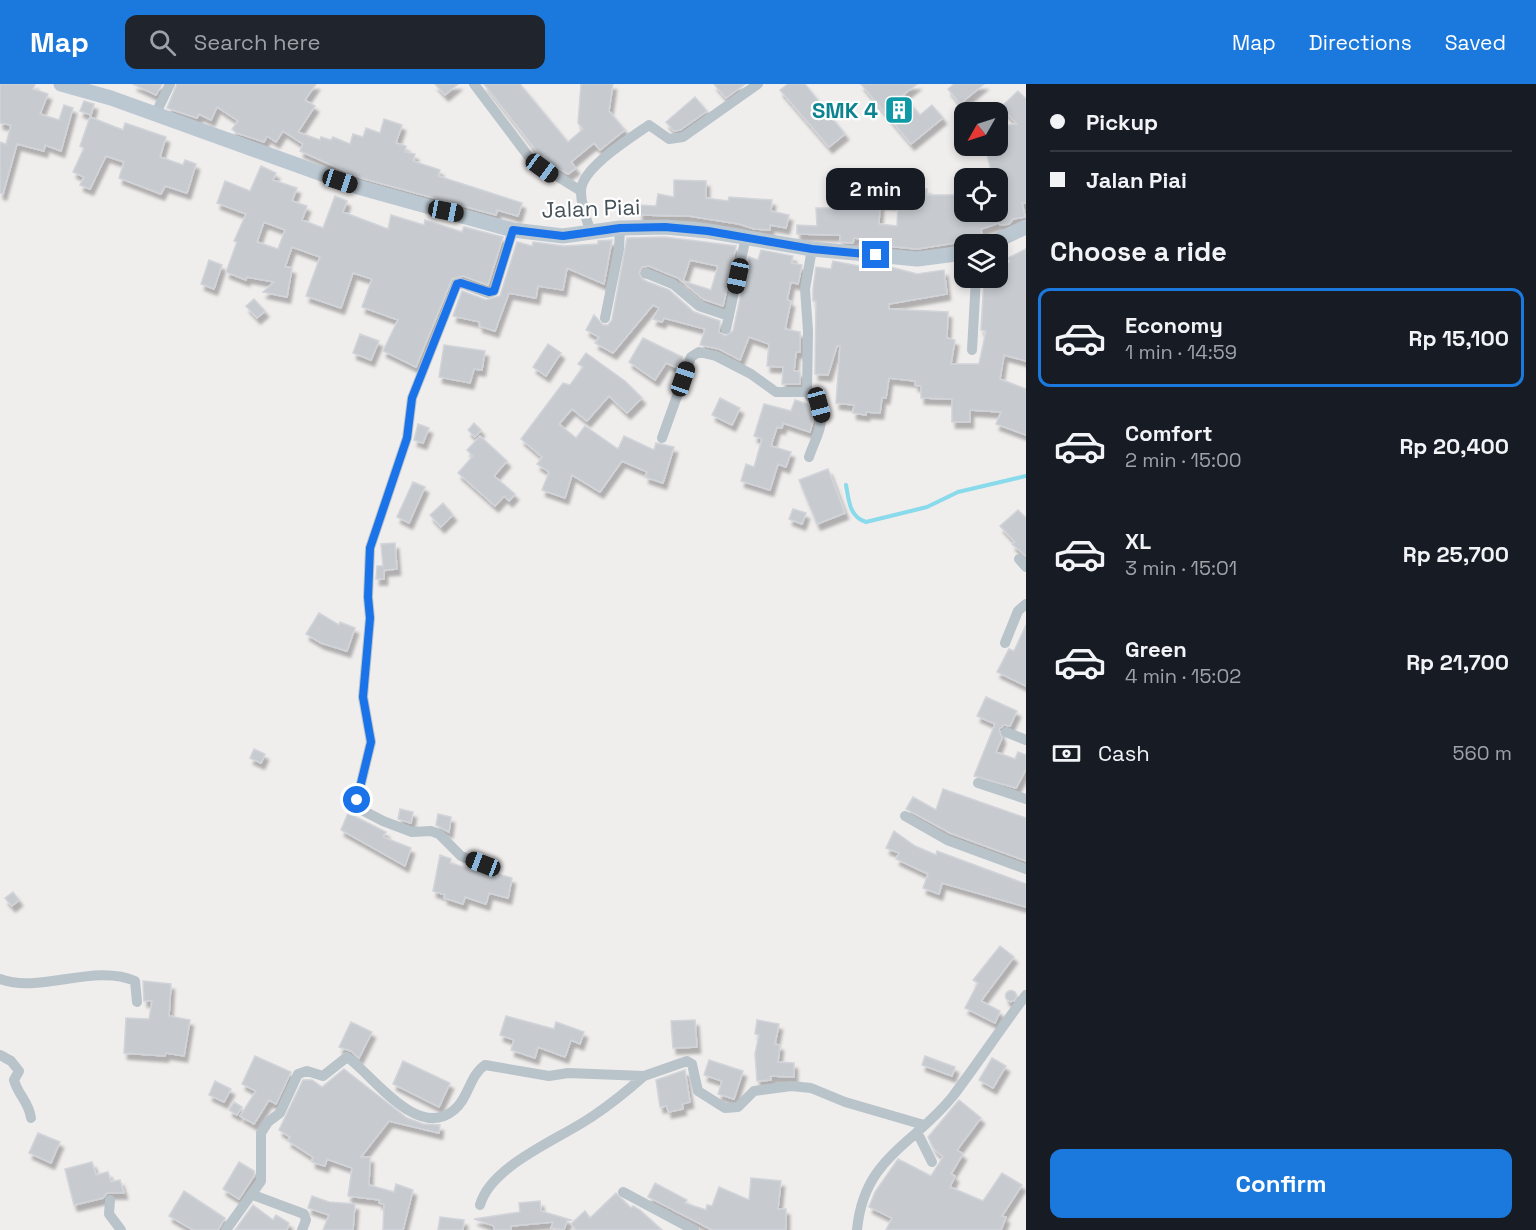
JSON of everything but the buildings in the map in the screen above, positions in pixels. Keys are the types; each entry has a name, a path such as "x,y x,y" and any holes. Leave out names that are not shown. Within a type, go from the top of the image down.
{"street":[{"name":"Jalan Piai","path":"61,84 111,98 358,187 513,230 563,236 620,228 665,227 746,237 812,249 917,259 954,254"},
{"path":"156,115 170,84"},
{"path":"474,84 532,161 581,191"},
{"path":"591,232 581,191 583,180 609,154 649,125 669,139 683,137 758,84"},
{"path":"1008,235 1026,227"},
{"path":"604,318 619,249 620,228"},
{"path":"483,864 461,856 439,834 431,831 412,832 383,821 360,809 357,800 371,742 363,697 370,618 368,597 370,548 407,438 412,398 457,284 461,283 489,292 494,291 513,230"},
{"path":"726,329 746,237"},
{"path":"809,457 823,418 819,405 807,392 808,332 805,289 812,249"},
{"path":"646,273 673,284 699,306 729,316"},
{"path":"972,350 975,288"},
{"path":"662,438 691,357 699,352 716,356 751,374 776,393 807,392"},
{"path":"1005,643 1018,611 1026,604"},
{"path":"1006,732 1026,740"},
{"path":"978,783 1026,799"},
{"path":"905,816 947,840 1026,869"},
{"path":"0,979 33,985 76,977 123,978 135,981 137,1002"},
{"path":"857,1230 865,1191 889,1155 920,1129 951,1098 1026,995"},
{"path":"0,1055 11,1061 19,1071 14,1080 16,1090 29,1106 30,1118"},
{"path":"226,1230 253,1195 263,1172 261,1133 268,1122 280,1113 298,1074 307,1071 323,1077 344,1057 361,1068 398,1105 416,1115 434,1118 452,1112 458,1107 479,1070 485,1065 549,1076 568,1073 644,1076"},
{"path":"480,1205 484,1192 492,1182 513,1165 592,1116 644,1076 687,1061 692,1064 698,1091 725,1108 738,1107 754,1091 762,1088 791,1086 811,1088 920,1129 933,1162"},
{"path":"623,1192 680,1227 694,1230"},
{"path":"253,1195 294,1208 304,1214 306,1220 302,1230"},
{"path":"110,1200 110,1214 121,1230"}],"waterway":[{"path":"846,485 853,512 860,520 866,522 927,507 958,492 1026,476"}],"place":[{"name":"SMK 4","path":"899,110"}],"route":[{"path":"357,800 371,742 363,697 363,679 369,640 370,548 378,518 407,438 412,398 457,284 461,283 491,293 494,291 513,230 563,236 620,228 665,227 708,231 812,249 876,255"}]}
